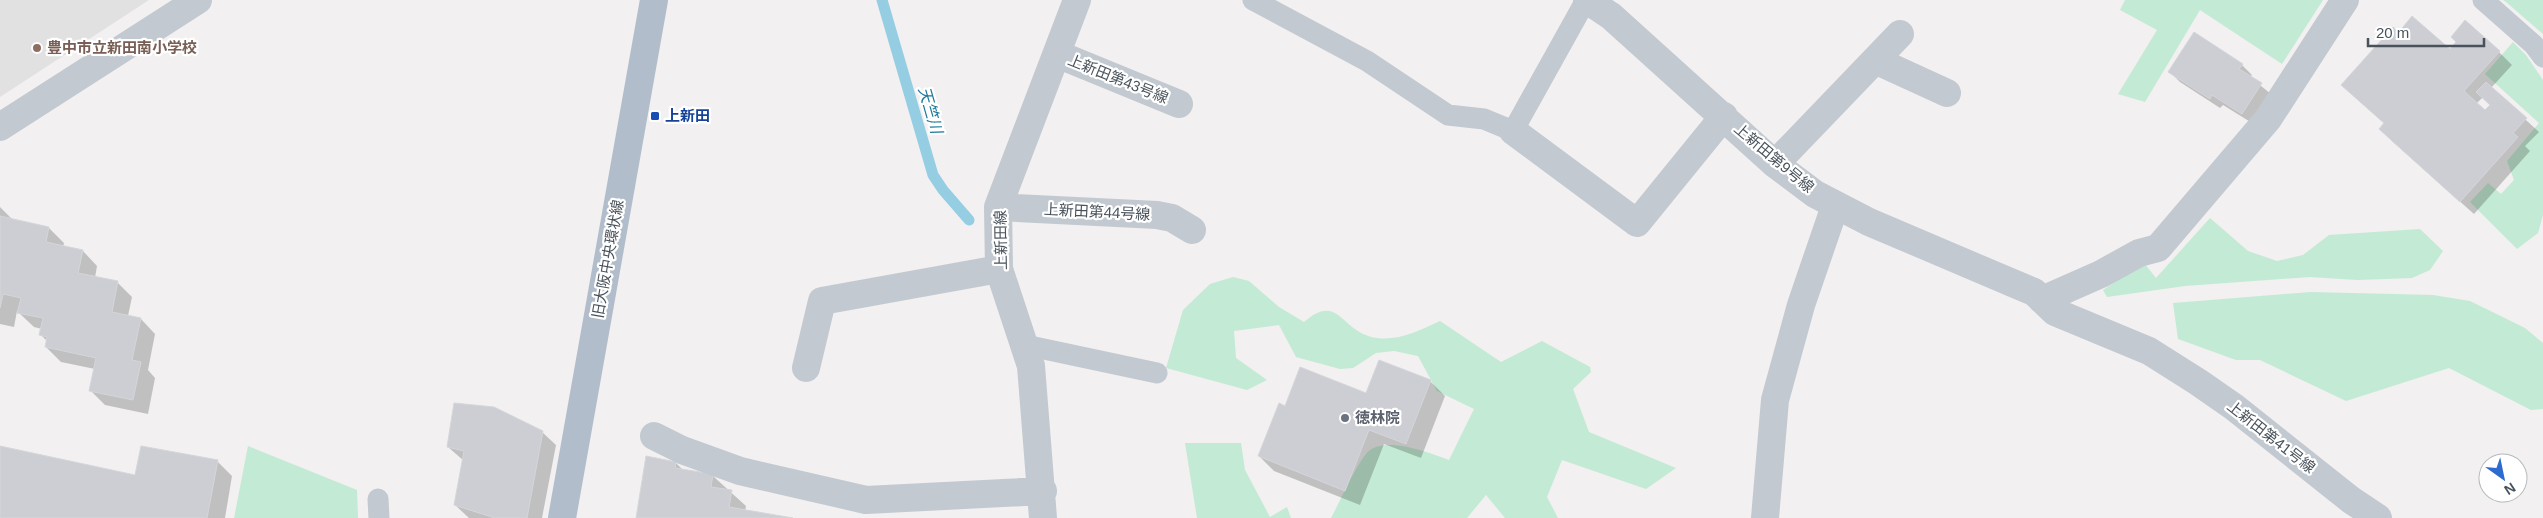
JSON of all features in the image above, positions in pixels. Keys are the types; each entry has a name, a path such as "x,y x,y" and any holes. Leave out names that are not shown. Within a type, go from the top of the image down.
{"main road":[{"name":"旧大阪中央環状線","path":"562,518 654,0"}],"street":[{"path":"0,127 198,0"},
{"name":"上新田線","path":"1044,518 1032,366 999,270 998,207 1077,0"},
{"name":"上新田第9号線","path":"1586,0 1611,16 1775,164 1814,194 1835,206 2022,287 2042,300"},
{"path":"2042,300 2102,274 2139,253 2158,248 2268,119 2345,0"},
{"path":"1775,164 1900,34"},
{"name":"上新田第43号線","path":"1057,54 1179,104"},
{"path":"1875,60 1947,93"},
{"path":"1513,131 1637,223 1724,116"},
{"path":"1765,518 1775,400 1800,305 1835,206"},
{"name":"上新田第44号線","path":"998,207 1157,215 1172,218 1192,230"},
{"path":"806,368 822,301 999,270"},
{"name":"上新田第41号線","path":"2042,300 2055,312 2141,348 2162,360 2234,407 2346,509 2378,518"},
{"path":"654,436 682,450 740,471 866,500 1043,491"}],"lane":[{"path":"1253,0 1367,61 1448,115 1484,119 1513,131 1586,0"},
{"path":"2483,0 2534,45 2543,58"},
{"path":"1025,346 1157,373"}],"shaded area":[{"name":"豊中市立新田南小学校","path":"0,0 149,0 0,97"}],"green space":[{"path":"2125,0 2323,0 2282,64 2200,10 2145,102 2118,94 2157,30 2120,10"},
{"path":"2503,0 2543,0 2543,34 2506,2"},
{"path":"2513,42 2526,55 2543,80 2543,215 2538,233 2517,249 2470,202 2488,183 2501,194 2514,180 2507,161 2539,123 2485,74"},
{"path":"2210,218 2248,251 2277,261 2303,255 2329,235 2420,229 2443,251 2430,270 2412,278 2358,280 2310,277 2185,286 2107,297 2103,290 2144,263 2156,278"},
{"path":"1233,277 1249,281 1279,307 1304,322 1316,314 1325,311 1333,312 1365,335 1377,338 1402,336 1440,321 1501,362 1542,341 1590,367 1591,372 1573,389 1589,432 1676,468 1646,489 1562,460 1547,497 1558,518 1505,518 1486,495 1467,518 1331,518 1355,471 1370,450 1378,446 1398,446 1421,450 1449,460 1474,409 1437,391 1418,356 1394,351 1376,353 1353,368 1340,369 1296,357 1279,325 1234,331 1236,358 1267,380 1247,390 1166,368 1183,310 1210,284"},
{"path":"2311,292 2433,295 2470,301 2525,328 2543,343 2543,409 2531,410 2449,368 2346,401 2260,360 2236,360 2178,339 2173,303"},
{"path":"1185,443 1241,443 1245,470 1270,517 1287,507 1291,518 1197,518"},
{"path":"248,446 357,490 358,518 234,518"}],"building":[{"path":"2412,16 2450,49 2456,42 2451,37 2465,20 2500,51 2464,91 2485,110 2490,105 2476,92 2486,82 2527,118 2513,133 2518,137 2460,202 2379,129 2384,123 2341,85 2393,27 2399,32"},
{"path":"2194,32 2243,64 2239,69 2262,83 2242,114 2212,95 2210,99 2168,72"},
{"path":"0,216 49,227 46,242 83,250 78,273 118,281 112,312 141,318 132,360 141,362 133,400 89,391 96,358 45,347 47,337 39,335 43,318 17,313 21,298 3,294 0,308"},
{"name":"徳林院","path":"1379,360 1431,380 1406,444 1369,430 1345,491 1258,456 1279,403 1285,406 1300,367 1366,393"},
{"path":"454,403 494,407 543,431 527,518 495,518 454,505 464,451 447,447"},
{"path":"0,446 135,475 141,446 218,460 207,518 0,518"},
{"path":"646,456 676,462 675,468 713,474 711,487 732,490 729,507 793,518 636,518"}],"waterway":[{"name":"天竺川","path":"882,0 933,175 943,190 969,220"}],"place":[{"name":"豊中市立新田南小学校","path":"37,48"},
{"name":"上新田","path":"655,116"},
{"name":"徳林院","path":"1345,418"}]}
